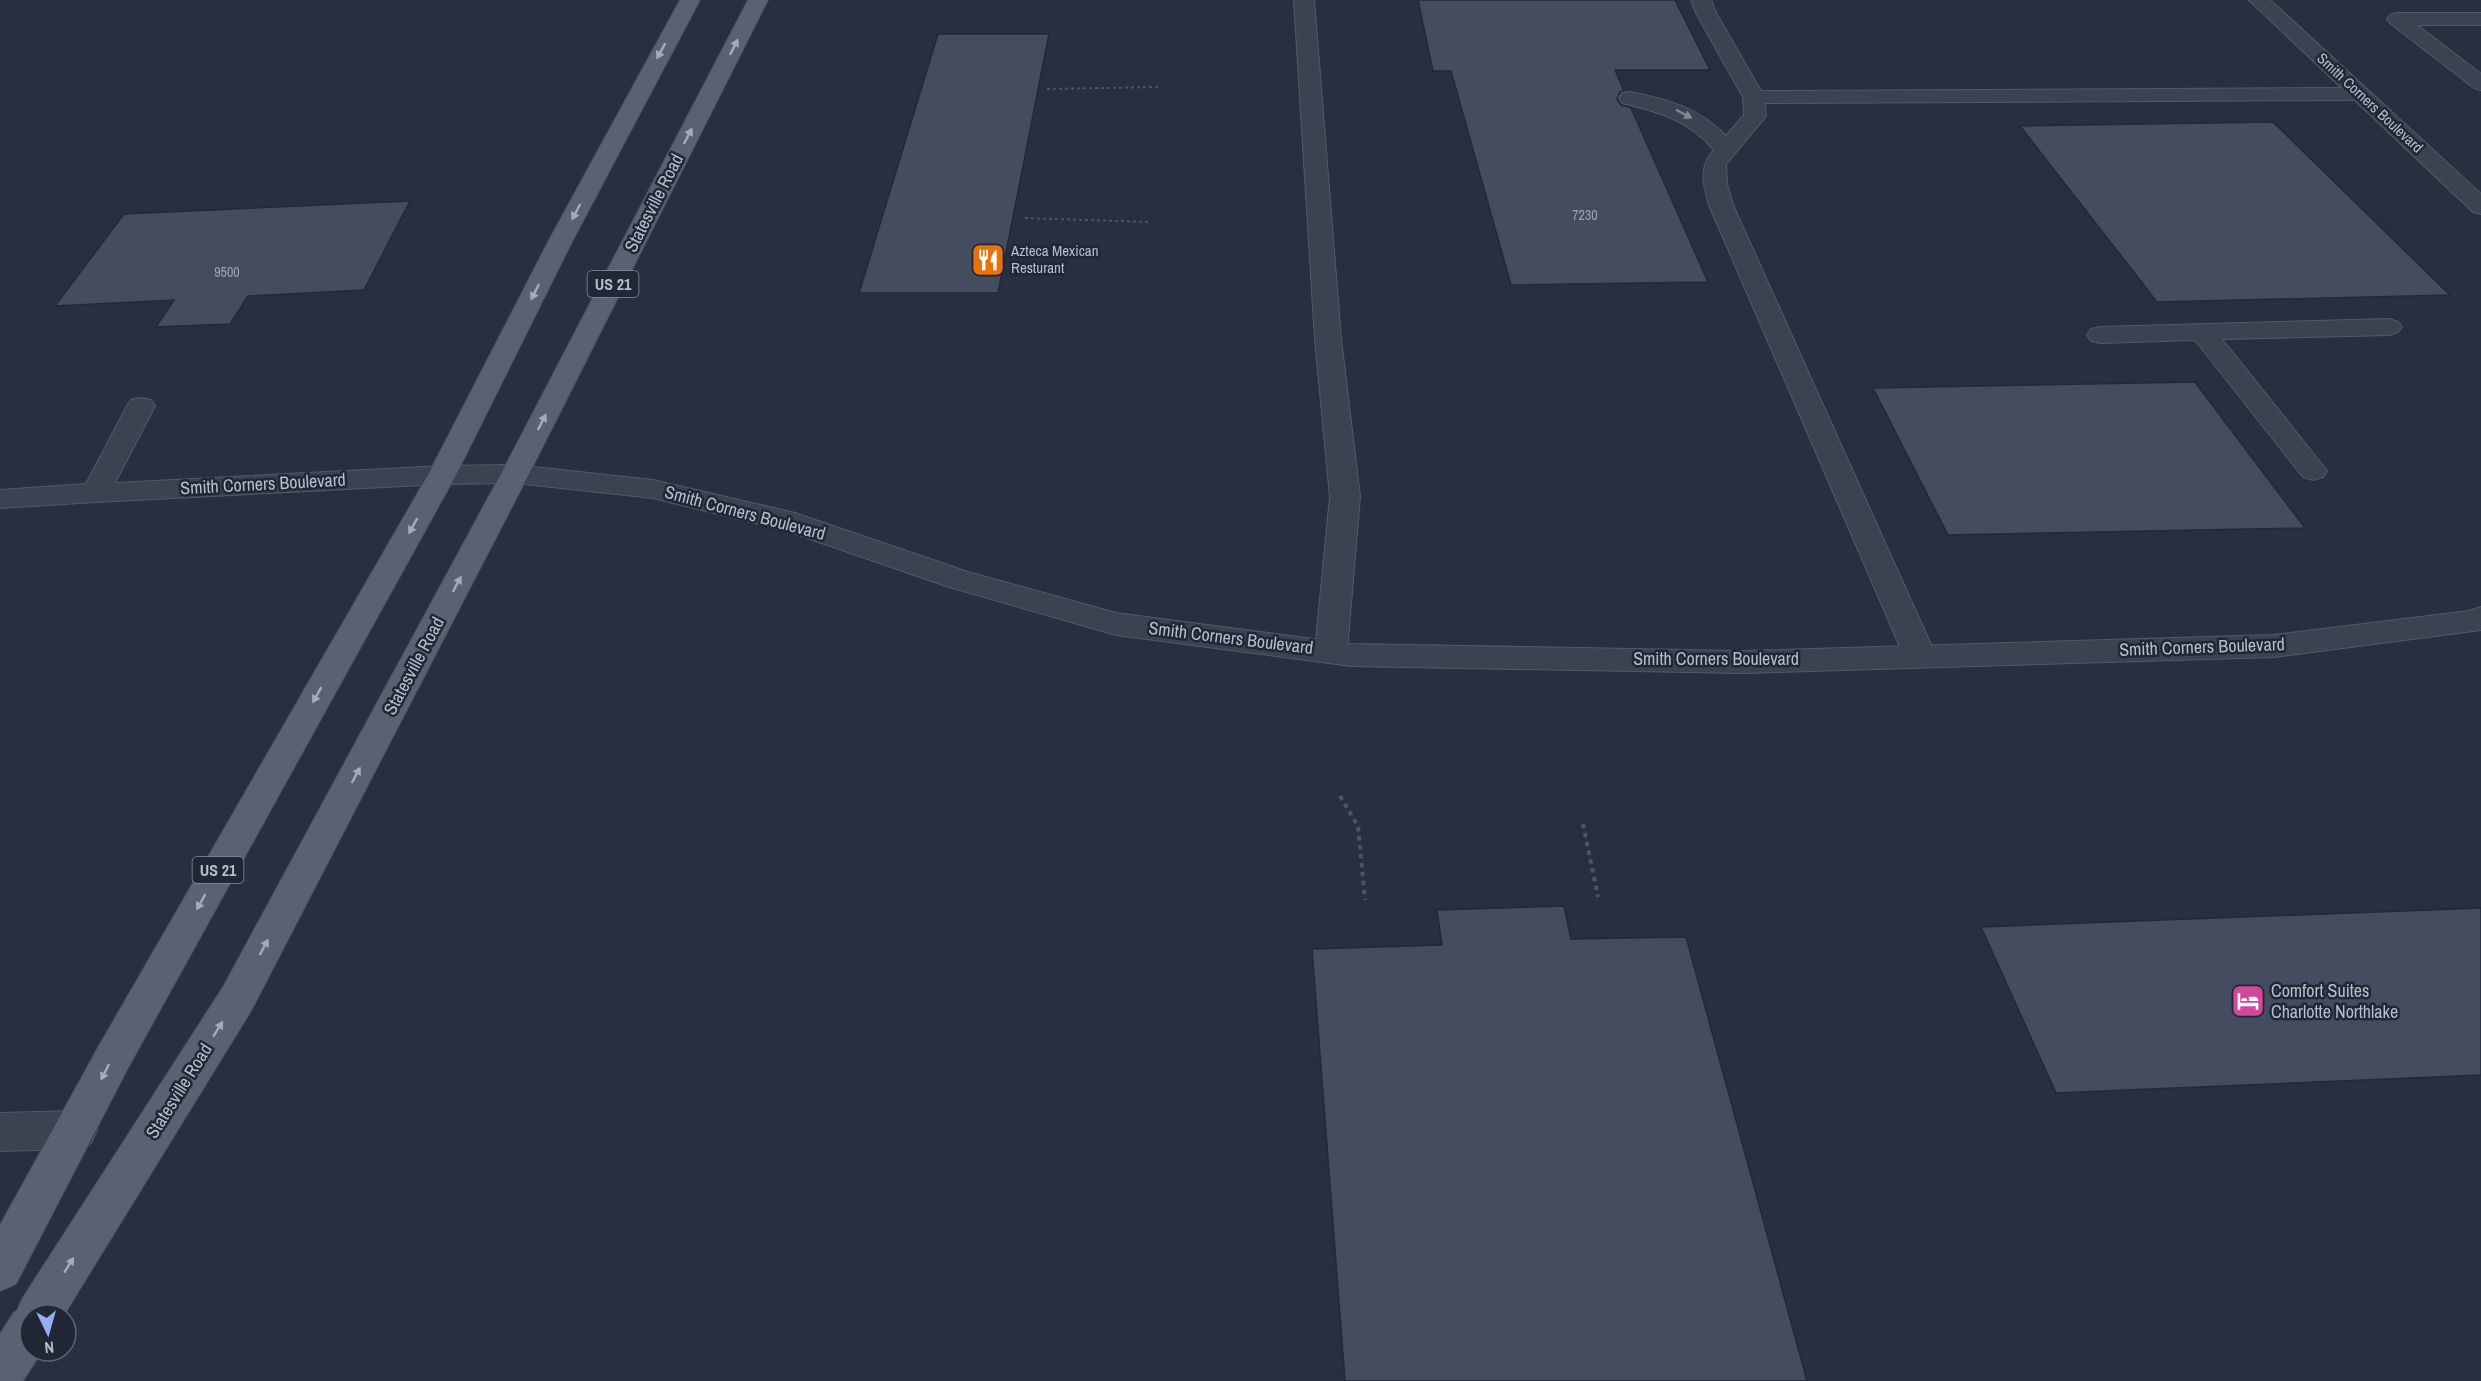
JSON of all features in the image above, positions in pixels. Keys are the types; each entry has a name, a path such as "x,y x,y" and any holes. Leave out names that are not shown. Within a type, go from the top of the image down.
{"main road":[{"name":"US 21","path":"0,1269 114,1056 442,475 561,240 690,0"},
{"name":"Statesville Road","path":"46,1303 237,999 515,474 758,0"},
{"path":"0,1376 18,1347"}],"street":[{"path":"1304,0 1328,339 1345,497 1331,651"},
{"path":"1701,0 1706,14 1755,97 1755,116 1715,163 1715,184 1721,206 1920,656"},
{"name":"Smith Corners Boulevard","path":"2259,0 2481,207"},
{"path":"2481,20 2397,19 2481,84"},
{"path":"1755,97 2359,94"},
{"path":"1630,98 1680,111 1713,133 1726,150"},
{"path":"2100,335 2389,327"},
{"path":"2203,333 2313,471"},
{"path":"96,493 141,406"},
{"name":"Smith Corners Boulevard","path":"0,499 442,475 515,474 653,489 795,523 957,579 1116,624 1352,655 1743,662 2274,646 2473,621 2481,618"},
{"path":"0,1132 76,1130"}],"path":[{"path":"1047,89 1158,87"},
{"path":"1025,218 1149,222"},
{"path":"1340,796 1358,826 1365,900"},
{"path":"1583,824 1598,897"}],"building":[{"path":"1418,0 1675,0 1710,70 1615,70 1624,91 1620,92 1617,99 1621,105 1631,108 1708,282 1511,285 1451,71 1433,71"},
{"path":"938,34 1049,34 998,293 859,293"},
{"path":"2273,122 2450,295 2157,302 2020,126"},
{"path":"410,201 364,290 248,296 230,324 156,327 174,300 55,306 124,214"},
{"path":"2195,382 2305,528 1948,535 1873,388"},
{"path":"1564,906 1571,939 1686,937 1807,1381 1345,1381 1312,949 1442,945 1437,910"},
{"name":"Comfort Suites Charlotte Northlake","path":"2481,908 2481,1075 2056,1093 1981,927"}],"place":[{"name":"Azteca Mexican Resturant","path":"988,260"},
{"name":"Comfort Suites Charlotte Northlake","path":"2248,1001"}]}
